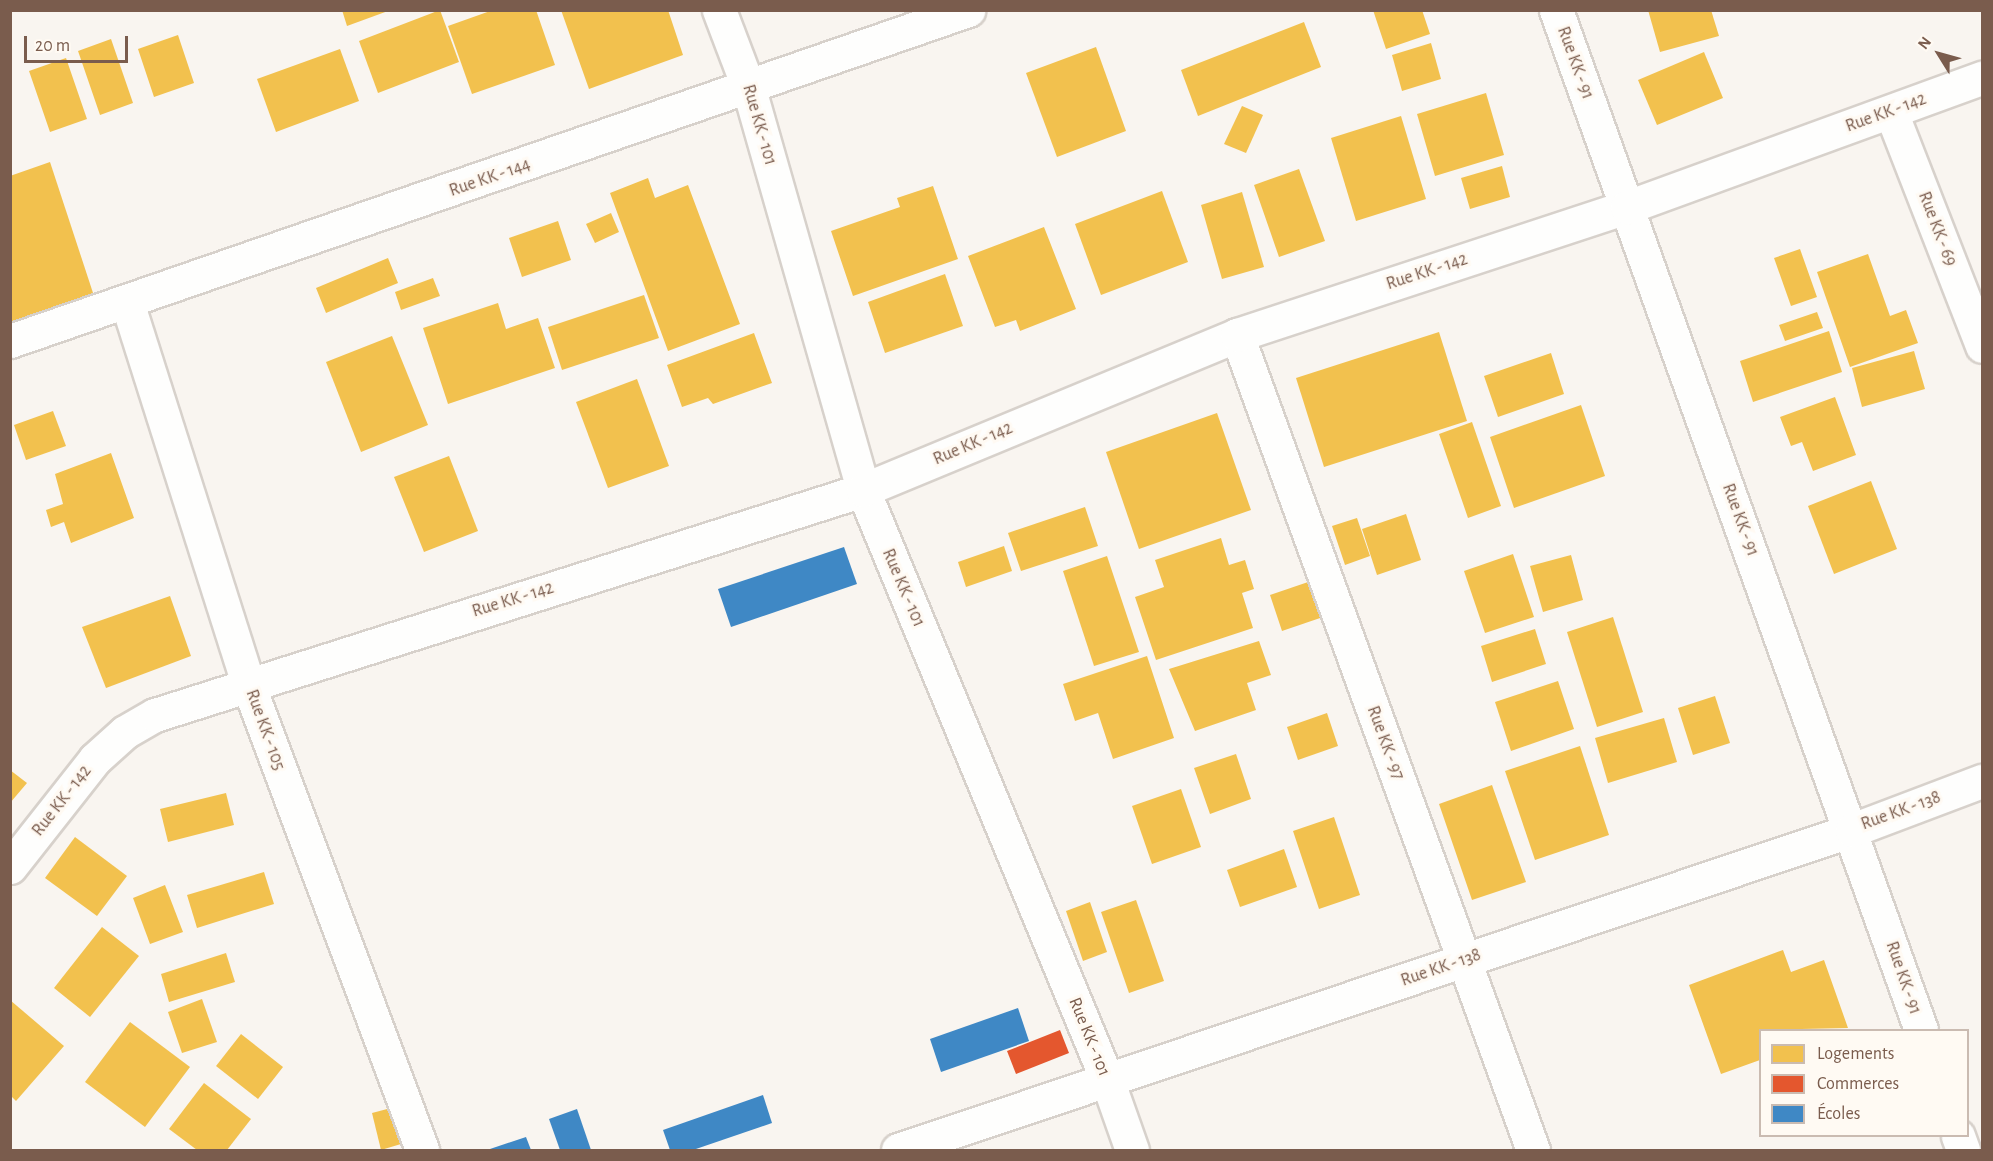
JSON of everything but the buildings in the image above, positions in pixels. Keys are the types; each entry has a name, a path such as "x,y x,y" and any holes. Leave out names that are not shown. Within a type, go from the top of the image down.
{"street":[{"name":"Rue KK - 101","path":"719,10 749,89 862,490 1108,1082 1132,1150"},
{"name":"Rue KK - 144","path":"10,342 749,89 968,10"},
{"name":"Rue KK - 91","path":"1556,10 1852,830 1921,1029"},
{"name":"Rue KK - 142","path":"10,867 95,759 125,732 155,715 862,490 1237,335 1627,207 1983,78"},
{"name":"Rue KK - 69","path":"1891,112 1983,346"},
{"name":"Rue KK - 105","path":"127,302 248,684 422,1150"},
{"name":"Rue KK - 97","path":"1237,335 1533,1150"},
{"name":"Rue KK - 138","path":"898,1150 1108,1082 1852,830 1983,781"}]}
